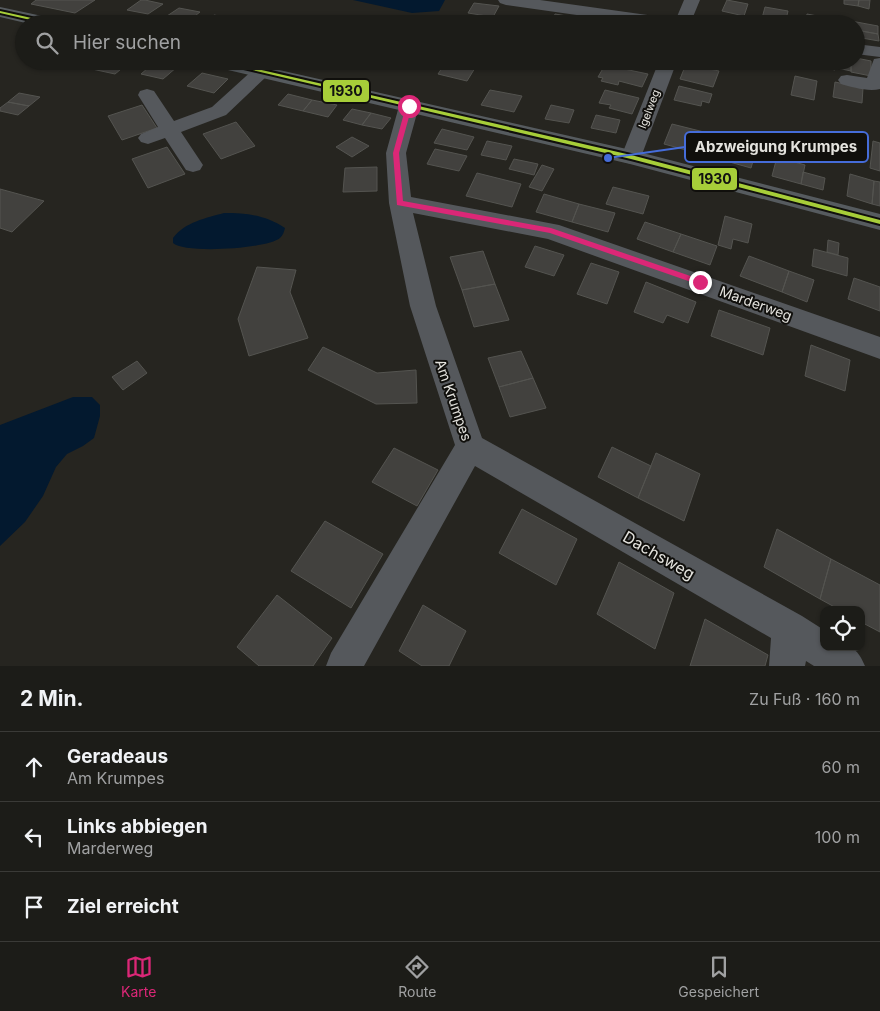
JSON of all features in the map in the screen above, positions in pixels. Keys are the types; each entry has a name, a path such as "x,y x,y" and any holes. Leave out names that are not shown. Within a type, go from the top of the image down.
{"main road":[{"path":"0,12 15,15"},
{"path":"253,70 631,157 880,222"}],"street":[{"path":"506,0 612,15"},
{"path":"686,15 692,0"},
{"path":"865,50 880,52"},
{"path":"847,80 878,88 880,63"},
{"name":"Igelweg","path":"631,157 665,70"},
{"path":"148,138 219,112 261,72"},
{"path":"147,94 193,165"},
{"name":"Am Krumpes","path":"344,666 470,448 422,306 400,203 396,153 409,106"},
{"name":"Marderweg","path":"400,203 551,231 880,348"},
{"name":"Dachsweg","path":"470,448 789,629 847,666"},
{"path":"787,666 789,629"}],"water":[{"path":"353,0 445,0 439,11 412,13"},
{"path":"224,213 256,216 270,220 285,228 280,238 259,245 208,249 180,246 173,243 173,238 190,224"},
{"path":"73,397 92,397 100,405 100,416 94,438 67,454 56,467 43,496 25,522 0,546 0,425"}],"building":[{"path":"36,0 95,0 75,13 31,4"},
{"path":"141,0 163,4 148,14 127,10"},
{"path":"727,0 748,4 744,15 722,11"},
{"path":"844,0 859,0 858,6 844,4"},
{"path":"859,0 870,0 869,9 858,6"},
{"path":"474,3 499,6 494,15 468,13"},
{"path":"765,7 788,11 787,15 763,15"},
{"path":"179,8 200,12 196,15 168,15"},
{"path":"865,24 878,26 878,34 865,32"},
{"path":"865,32 878,34 879,41 865,39"},
{"path":"865,60 871,61 871,76 851,72 851,70 865,70"},
{"path":"97,70 120,70 115,74"},
{"path":"146,70 174,70 163,79 141,74"},
{"path":"441,70 474,70 467,81 438,74"},
{"path":"602,70 629,70 648,74 642,87 619,81 618,85 601,81 603,78 598,77"},
{"path":"684,70 719,71 713,87 680,79"},
{"path":"202,73 228,79 214,93 187,86"},
{"path":"795,76 817,81 814,100 791,95"},
{"path":"835,82 863,88 862,103 833,97"},
{"path":"679,86 712,94 709,103 702,101 701,106 674,100"},
{"path":"490,90 522,96 514,112 481,105"},
{"path":"605,90 639,98 632,114 609,108 611,105 599,103"},
{"path":"19,93 40,97 29,106 8,102"},
{"path":"288,94 312,100 303,111 278,105"},
{"path":"312,100 337,105 328,117 303,111"},
{"path":"8,102 29,106 18,115 0,111 0,108"},
{"path":"142,105 157,128 122,140 108,116"},
{"path":"551,105 574,110 569,123 545,119"},
{"path":"352,109 371,113 362,125 343,120"},
{"path":"371,113 391,118 382,129 362,125"},
{"path":"596,115 620,120 616,133 591,128"},
{"path":"236,122 255,146 221,159 203,134"},
{"path":"672,124 704,132 697,153 664,144"},
{"path":"442,129 474,137 467,150 434,143"},
{"path":"352,137 369,146 352,157 336,147"},
{"path":"487,141 512,146 506,160 481,155"},
{"path":"873,141 880,143 880,171 870,168"},
{"path":"167,147 185,174 148,188 132,159"},
{"path":"731,147 755,154 751,168 726,161"},
{"path":"435,149 467,156 459,171 427,164"},
{"path":"777,157 805,165 801,184 772,176"},
{"path":"514,159 538,164 534,175 509,169"},
{"path":"542,165 554,169 542,191 529,187"},
{"path":"377,167 377,191 343,192 345,168"},
{"path":"803,172 825,178 823,190 801,184"},
{"path":"477,173 521,184 512,207 466,196"},
{"path":"850,174 874,181 872,204 847,196"},
{"path":"874,181 880,182 880,206 872,204"},
{"path":"613,187 649,196 643,214 606,204"},
{"path":"0,189 44,201 12,232 0,228"},
{"path":"544,194 579,204 572,222 536,212"},
{"path":"579,204 615,213 608,232 572,222"},
{"path":"725,216 752,224 748,243 733,239 731,249 718,245"},
{"path":"645,222 681,234 673,252 637,239"},
{"path":"681,234 717,246 710,265 673,252"},
{"path":"828,240 839,243 838,255 827,252"},
{"path":"535,246 564,255 554,276 525,267"},
{"path":"814,249 848,258 847,276 812,266"},
{"path":"483,251 495,284 462,290 450,257"},
{"path":"749,256 789,271 782,292 740,276"},
{"path":"591,263 619,272 607,304 577,294"},
{"path":"257,267 296,270 290,292 308,338 249,356 238,319"},
{"path":"789,271 814,280 807,302 782,292"},
{"path":"854,278 880,287 880,311 848,299"},
{"path":"646,282 696,302 688,323 667,315 663,323 634,312"},
{"path":"495,284 509,320 474,327 462,290"},
{"path":"719,310 770,328 763,355 711,336"},
{"path":"811,345 850,360 845,391 805,376"},
{"path":"323,347 377,373 416,370 417,403 376,404 308,370"},
{"path":"521,351 533,378 499,387 488,358"},
{"path":"137,361 147,373 123,390 112,377"},
{"path":"533,378 546,408 510,417 499,387"},
{"path":"612,447 651,466 638,498 598,477"},
{"path":"394,448 438,470 417,506 372,482"},
{"path":"656,453 700,474 684,521 638,498"},
{"path":"522,509 577,539 556,585 499,553"},
{"path":"325,521 383,554 351,608 291,571"},
{"path":"777,529 831,559 820,599 764,567"},
{"path":"831,559 880,585 880,632 865,624 865,606 833,606 820,599"},
{"path":"619,562 674,593 655,649 597,614"},
{"path":"277,595 332,638 313,666 259,666 237,647"},
{"path":"423,605 466,631 449,666 422,666 399,651"},
{"path":"705,619 768,655 765,666 690,666"}],"transit line":[{"name":"1930","path":"0,12 15,15"},
{"name":"1930","path":"255,70 631,157 880,222"}],"place":[{"name":"Abzweigung Krumpes","path":"608,158"}],"route":[{"path":"409,106 396,153 400,203 551,231 700,282"}]}
